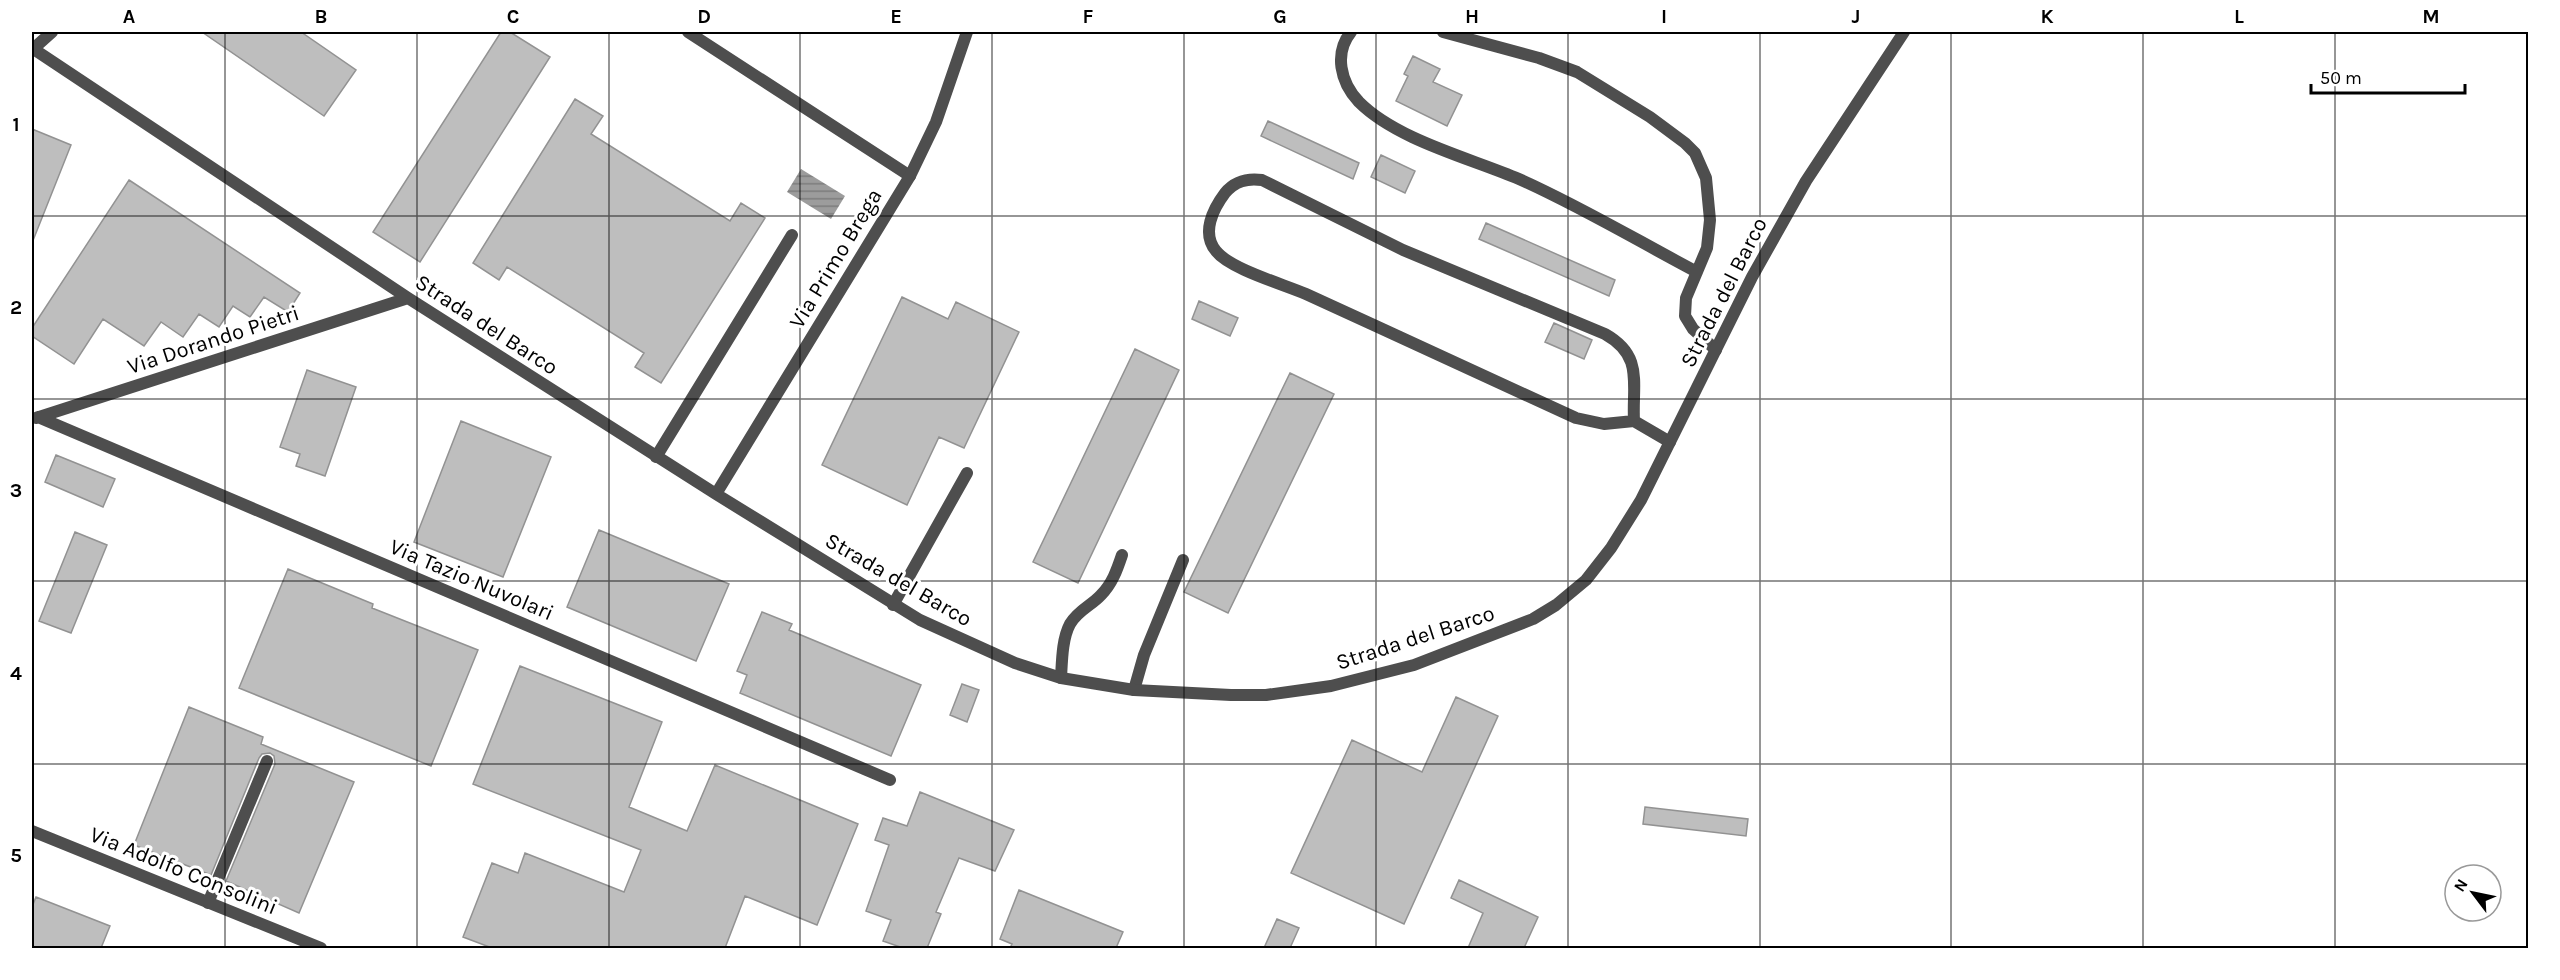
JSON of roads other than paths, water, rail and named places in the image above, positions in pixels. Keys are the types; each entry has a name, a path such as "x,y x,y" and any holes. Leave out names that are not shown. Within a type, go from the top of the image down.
{"street":[{"path":"32,49 52,32"},
{"path":"688,32 910,176"},
{"name":"Via Primo Brega","path":"716,494 910,176 936,122 967,32"},
{"path":"1352,32 1340,54 1341,68 1355,97 1373,114 1436,147 1535,187 1697,272"},
{"path":"1443,32 1539,58 1577,72 1635,107 1685,143 1701,164 1710,206 1707,248 1686,298 1685,316 1693,329 1716,350"},
{"name":"Strada del Barco","path":"32,49 408,298 893,605 946,633 1014,663 1060,678 1134,690 1266,695 1331,686 1414,665 1522,624 1562,601 1594,570 1631,517 1758,266 1806,181 1904,32"},
{"path":"1634,421 1635,373 1631,359 1621,345 1605,334 1403,250 1262,180 1248,179 1235,184 1214,210 1209,238 1217,254 1233,264 1305,294 1575,418 1604,424 1634,421 1670,442"},
{"path":"657,457 792,235"},
{"name":"Via Dorando Pietri","path":"35,418 408,298"},
{"name":"Via Tazio Nuvolari","path":"35,418 890,780"},
{"path":"893,605 967,473"},
{"path":"1060,678 1065,640 1071,623 1081,610 1106,590 1116,573 1122,555"},
{"path":"1134,690 1144,655 1182,560"},
{"path":"208,903 267,761"},
{"name":"Via Adolfo Consolini","path":"32,831 321,948"}]}
